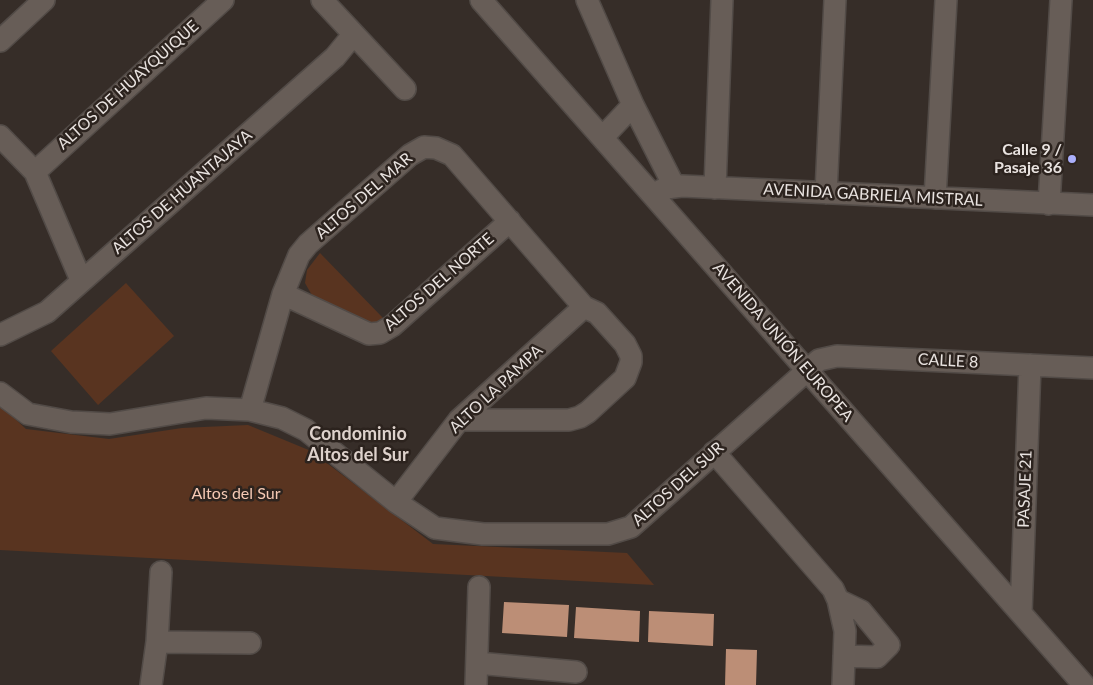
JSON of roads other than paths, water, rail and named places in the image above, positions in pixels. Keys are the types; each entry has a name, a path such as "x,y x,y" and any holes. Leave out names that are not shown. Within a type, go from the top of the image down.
{"street":[{"path":"0,41 44,0"},
{"name":"ALTOS DE HUAYQUIQUE","path":"35,172 223,0"},
{"path":"322,0 353,36 405,89"},
{"name":"AVENIDA UNIÓN EUROPEA","path":"482,0 1084,685"},
{"path":"587,0 633,105 674,186"},
{"path":"716,188 722,0"},
{"path":"826,193 835,0"},
{"path":"935,198 946,0"},
{"path":"1049,204 1061,0"},
{"name":"ALTOS DE HUANTAJAYA","path":"0,335 47,312 335,57 353,36"},
{"path":"603,137 633,105"},
{"path":"0,136 35,172 81,280"},
{"name":"ALTOS DEL MAR","path":"250,410 283,294 294,263 308,244 410,155 424,148 436,148 452,154 584,307 596,313 625,344 631,356 631,362 625,378 580,417 568,420 459,420"},
{"name":"AVENIDA GABRIELA MISTRAL","path":"654,194 674,186 1093,206"},
{"name":"ALTOS DEL NORTE","path":"283,294 370,334 380,333 392,326 510,221"},
{"name":"ALTO LA PAMPA","path":"396,502 459,420 584,307"},
{"name":"CALLE 8","path":"807,369 819,360 837,356 1093,368"},
{"name":"PASAJE 21","path":"1021,613 1030,365"},
{"name":"ALTOS DEL SUR","path":"0,393 28,414 71,422 110,424 206,408 250,410 282,418 306,430 396,502 427,524 443,530 483,534 616,534 631,527 807,369"},
{"path":"714,452 826,580 838,600 845,631 843,685"},
{"path":"151,685 157,642 161,572"},
{"path":"476,685 479,587"},
{"path":"838,600 861,611 889,645 877,658 844,656"},
{"path":"157,642 250,643"},
{"path":"477,663 576,672"}],"place":[{"name":"Calle 9 / Pasaje 36","path":"1072,159"}],"district":[{"name":"Condominio Altos del Sur","path":"358,444"}],"park label":[{"name":"Altos del Sur","path":"236,494"}]}
